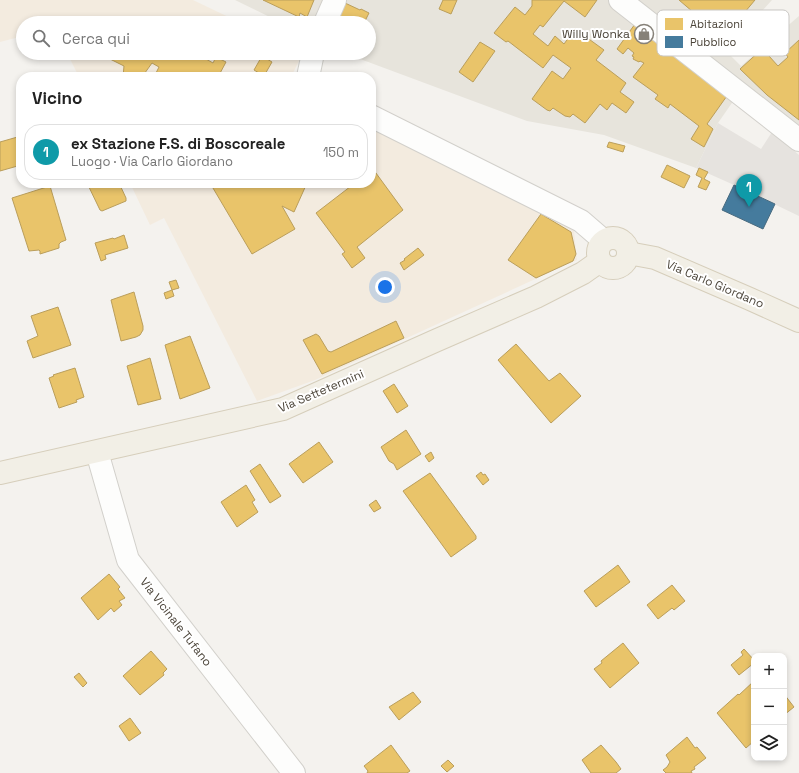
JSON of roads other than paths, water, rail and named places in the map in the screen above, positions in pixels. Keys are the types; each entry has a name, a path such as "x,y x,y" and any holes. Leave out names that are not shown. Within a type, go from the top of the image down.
{"main road":[{"name":"Via Carlo Giordano","path":"602,251 603,265 607,267 617,267 625,262 628,252 655,258 799,321"},
{"name":"Via Settetermini","path":"0,473 283,409 536,296 582,273 602,251"}],"street":[{"path":"328,16 335,0"},
{"path":"620,0 657,29"},
{"path":"692,56 799,140"},
{"path":"309,72 312,60"},
{"path":"376,118 581,221 602,251"},
{"name":"Via Vicinale Tufano","path":"97,452 128,560 294,773"}],"place":[{"name":"Willy Wonka","path":"644,34"},
{"name":"ex Stazione F.S. di Boscoreale","path":"749,207"}]}
